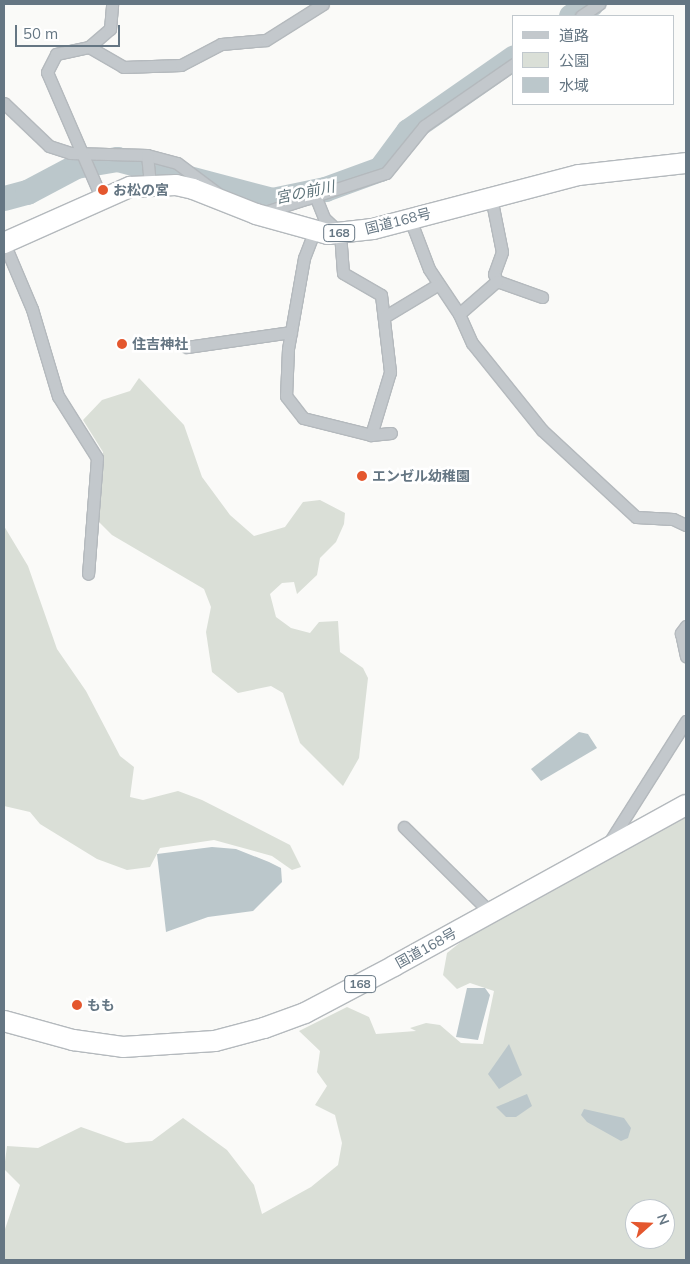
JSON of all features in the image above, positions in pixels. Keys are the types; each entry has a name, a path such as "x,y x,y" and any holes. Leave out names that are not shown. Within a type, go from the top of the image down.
{"highway":[{"name":"国道168号","path":"4,243 101,197 150,185 193,189 256,214 314,232 340,233 410,219 579,175 686,163"},
{"name":"国道168号","path":"4,1021 73,1040 122,1047 215,1041 305,1013 686,805"}],"street":[{"path":"101,197 47,72 56,54 88,47 110,29 112,4"},
{"path":"582,15 599,4"},
{"path":"88,47 123,67 181,65 222,44 266,40 317,5"},
{"path":"256,214 316,198 386,174 424,126 512,65"},
{"path":"4,103 49,146 82,153 147,156 177,163 234,206"},
{"path":"147,156 150,185"},
{"path":"491,197 502,252 494,274 496,281"},
{"path":"316,198 324,218 340,233 344,273 381,295 390,372 371,435"},
{"path":"410,219 437,285 459,314 472,343 542,430 636,517 673,519 686,525"},
{"path":"314,232 304,258 291,332 286,396 292,410 303,418 371,435 391,434"},
{"path":"4,243 32,309 58,396 97,458 88,574"},
{"path":"496,281 542,298"},
{"path":"459,314 496,281"},
{"path":"384,317 437,285"},
{"path":"187,347 291,332"},
{"path":"686,626 681,633 686,656"},
{"path":"606,848 686,721"},
{"path":"404,827 490,912"}],"green space":[{"path":"139,378 184,425 202,477 230,515 254,536 285,527 303,502 320,500 345,513 344,524 336,542 320,558 317,575 297,594 294,582 282,583 270,594 276,617 291,628 310,633 319,622 338,621 340,652 363,668 368,678 359,758 343,786 300,743 283,693 271,686 238,693 212,672 206,632 211,607 204,589 112,535 99,522 103,452 83,420 102,400 130,391"},
{"path":"4,526 28,566 57,649 86,691 120,756 134,767 130,797 143,800 178,791 202,800 290,845 301,867 292,870 272,856 214,840 160,848 150,867 127,870 97,859 40,824 30,812 4,806"},
{"path":"686,817 686,1260 4,1260 4,1232 20,1185 4,1169 7,1146 38,1148 81,1127 126,1143 152,1141 183,1118 227,1150 254,1185 262,1214 311,1187 338,1165 342,1143 335,1115 315,1105 327,1086 317,1072 320,1051 299,1031 347,1007 369,1017 376,1034 416,1031 410,1028 426,1023 440,1025 461,1043 483,1044 494,991 470,983 457,989 443,975 447,953 482,925"}],"water":[{"path":"579,732 588,734 597,748 541,781 531,769"},
{"path":"212,847 236,849 281,868 282,882 253,911 208,917 166,932 157,854"},
{"path":"467,988 485,988 490,995 478,1040 456,1037"},
{"path":"509,1044 522,1075 499,1089 488,1074"},
{"path":"527,1094 532,1106 516,1117 506,1117 496,1107"},
{"path":"584,1109 624,1118 631,1128 628,1138 621,1141 587,1122 581,1115"}],"waterway":[{"name":"宮の前川","path":"573,15 591,4"},
{"name":"宮の前川","path":"4,198 27,192 76,166 117,159 272,200 325,189 380,169 408,131 512,58"}],"place":[{"name":"お松の宮","path":"103,190"},
{"name":"住吉神社","path":"122,344"},
{"name":"エンゼル幼稚園","path":"362,476"},
{"name":"もも","path":"77,1005"}]}
